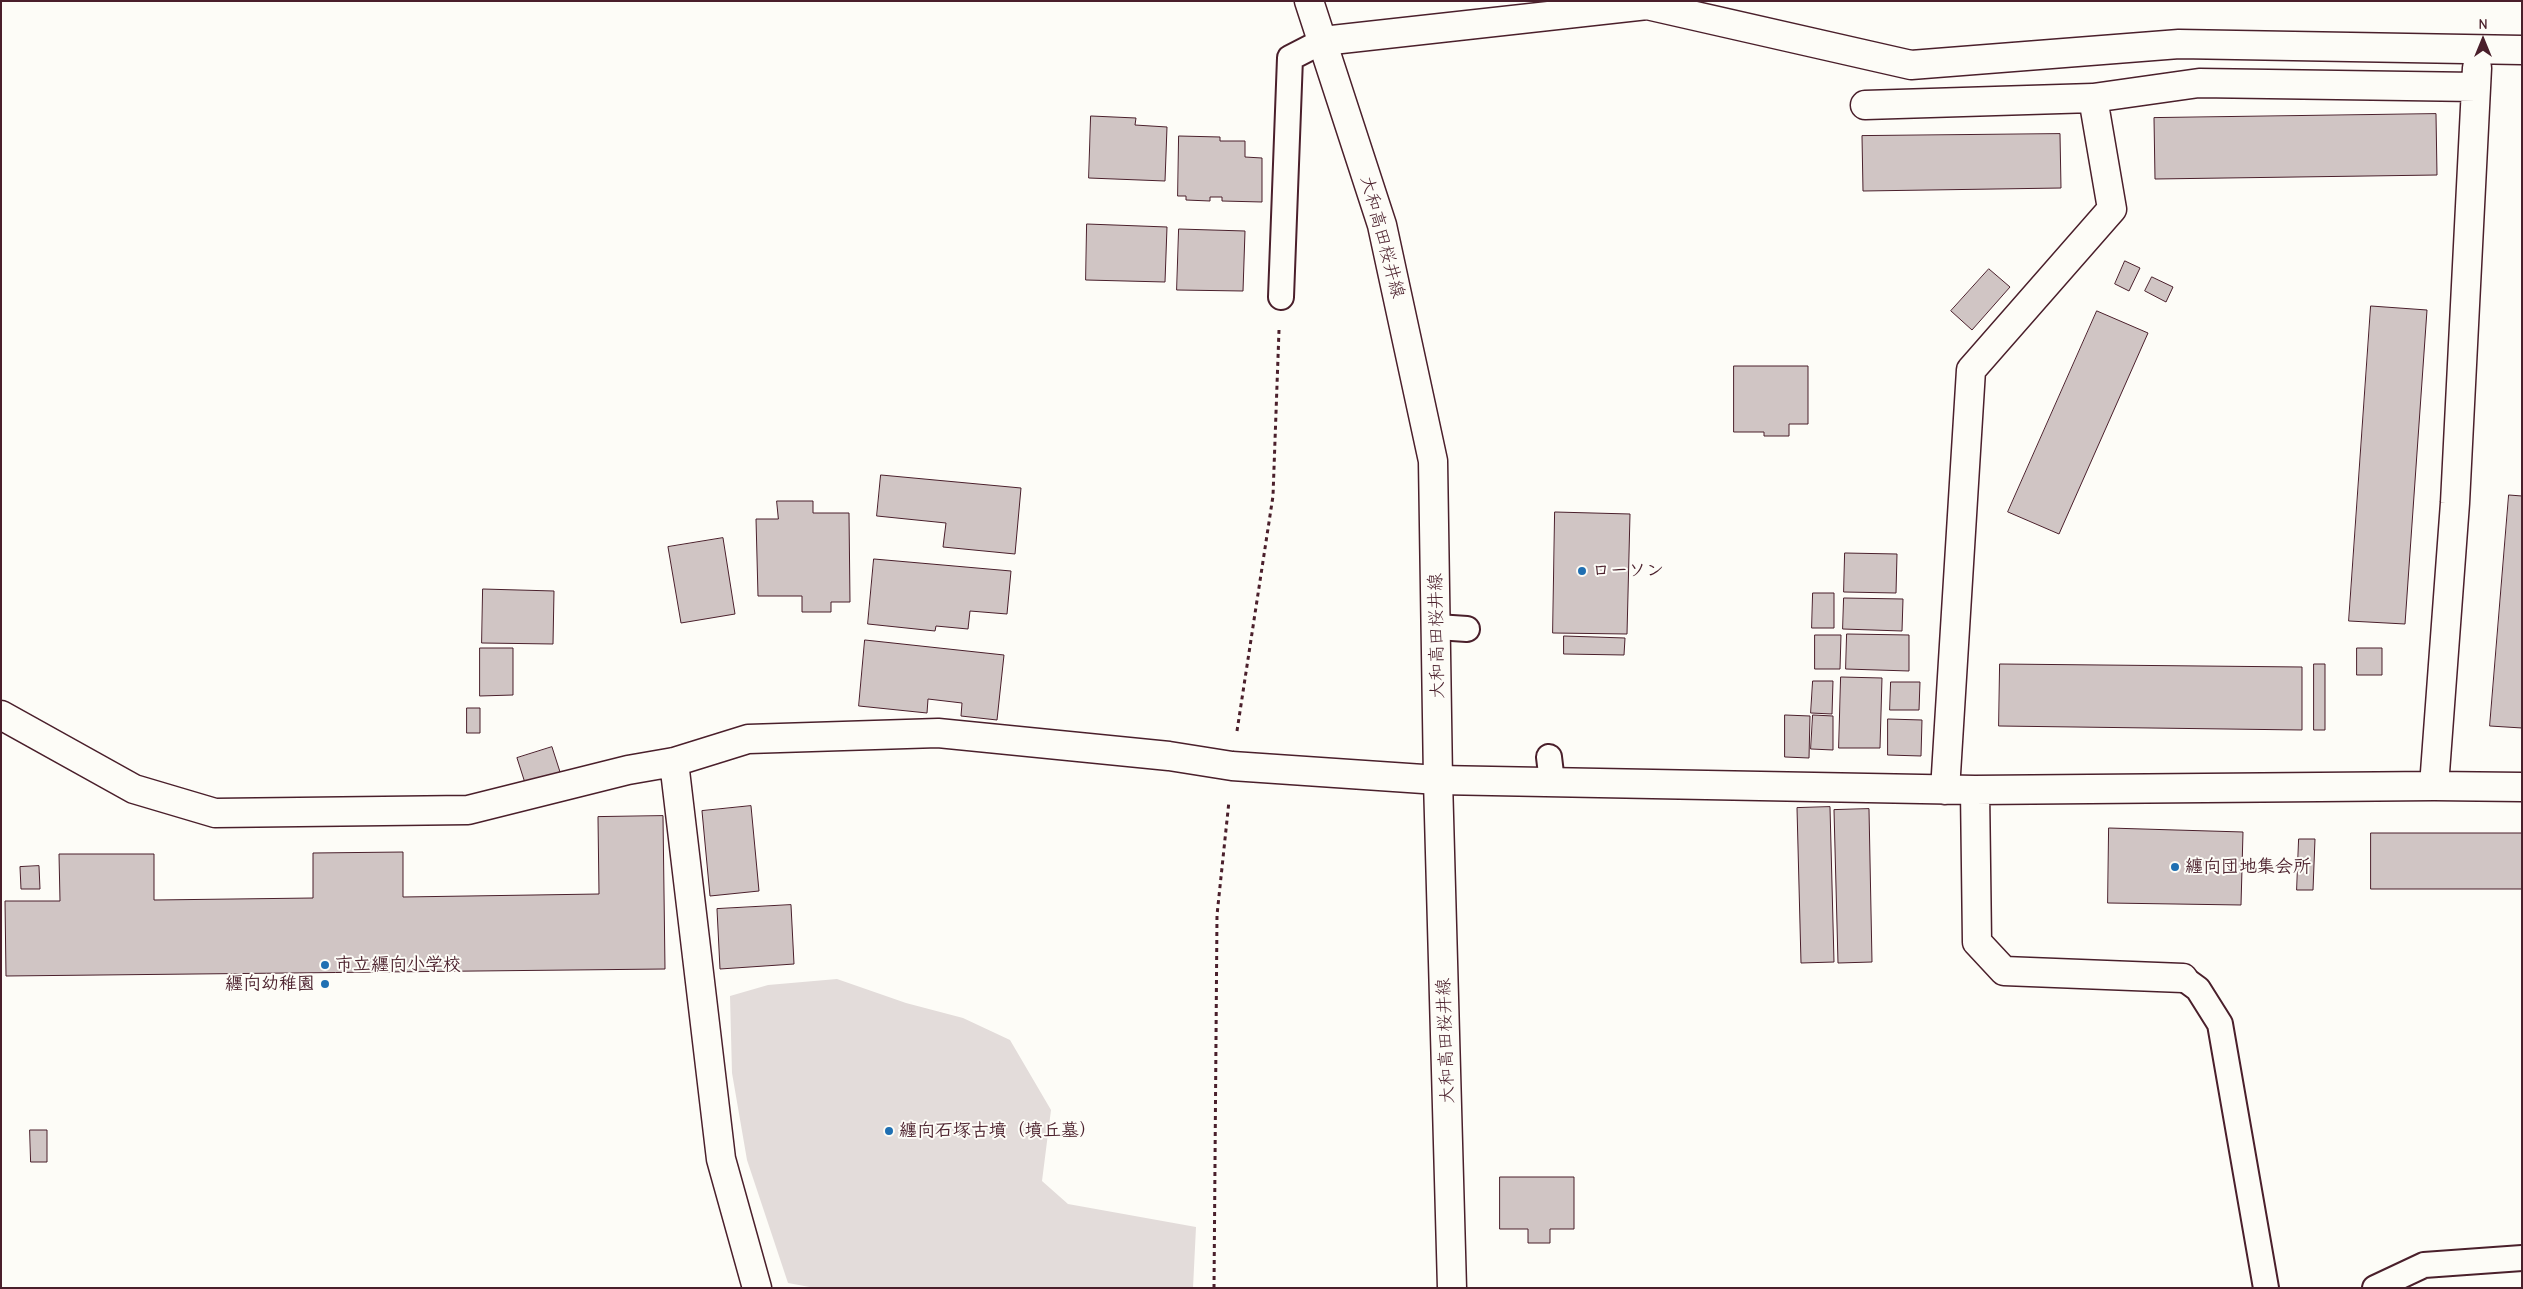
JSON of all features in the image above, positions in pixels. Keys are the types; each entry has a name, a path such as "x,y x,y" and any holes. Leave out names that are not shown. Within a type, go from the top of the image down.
{"street":[{"name":"大和高田桜井線","path":"1309,1 1382,225 1433,461 1438,780 1452,1288"},
{"path":"1323,41 1647,5 1911,65 2179,44 2522,50"},
{"path":"2434,786 2455,503 2478,49"},
{"path":"1865,105 2093,98 2199,83 2476,88"},
{"path":"1945,790 1971,370 2112,209 2093,98"},
{"path":"1,715 134,789 215,813 468,810 628,770 674,762 748,739 938,732 1170,756 1232,766 1438,780 1551,770 1945,790 2522,787"},
{"path":"674,762 721,1159 757,1288"},
{"path":"1975,790 1977,942 2004,971 2183,978"}],"lane":[{"path":"1280,297 1290,58 1323,41"},
{"path":"1437,627 1467,628"},
{"path":"2183,978 2198,989 2220,1024 2266,1288"},
{"path":"2375,1288 2424,1265 2522,1258"}],"shaded area":[{"path":"837,979 906,1003 963,1018 1010,1040 1051,1110 1042,1181 1068,1204 1196,1227 1193,1288 815,1288 788,1283 747,1160 732,1073 730,996 768,985"}],"building":[{"path":"2436,114 2437,175 2155,179 2154,118"},
{"path":"1091,116 1136,118 1135,125 1167,127 1165,181 1089,178"},
{"path":"2060,134 2061,188 1863,191 1862,136"},
{"path":"1179,136 1220,137 1220,141 1245,141 1245,157 1262,158 1262,202 1222,201 1222,197 1210,197 1210,201 1186,200 1186,196 1178,196"},
{"path":"1087,224 1167,227 1165,282 1086,280"},
{"path":"1179,229 1245,231 1243,291 1177,290"},
{"path":"2125,261 2140,268 2129,291 2115,284"},
{"path":"1989,269 2010,287 1972,330 1951,311"},
{"path":"2152,277 2173,287 2166,302 2145,291"},
{"path":"2371,306 2427,310 2405,624 2349,621"},
{"path":"2097,311 2148,333 2059,534 2008,512"},
{"path":"1734,366 1808,366 1808,424 1789,424 1789,436 1764,436 1764,432 1734,432"},
{"path":"881,475 1021,488 1015,554 943,547 946,523 877,516"},
{"path":"2509,495 2522,496 2522,728 2490,726"},
{"path":"777,501 813,501 813,513 849,513 850,602 831,602 831,612 802,612 802,596 758,596 756,519 778,519"},
{"path":"1555,512 1630,514 1627,634 1553,633"},
{"path":"723,538 735,614 681,623 668,547"},
{"path":"1845,553 1897,554 1896,593 1844,592"},
{"path":"874,559 1011,571 1007,614 970,611 968,629 936,626 935,631 868,624"},
{"path":"483,589 554,591 553,644 482,643"},
{"path":"1813,593 1834,593 1834,628 1812,628"},
{"path":"1844,598 1903,599 1902,631 1843,629"},
{"path":"1847,634 1909,635 1909,671 1846,669"},
{"path":"1815,635 1841,635 1840,669 1815,669"},
{"path":"1564,636 1625,638 1624,655 1564,654"},
{"path":"865,640 1004,655 997,720 961,716 962,703 928,699 927,713 859,706"},
{"path":"480,648 513,648 513,695 480,696"},
{"path":"2357,648 2382,648 2382,675 2357,675"},
{"path":"2000,664 2302,667 2302,730 1999,726"},
{"path":"2314,664 2325,664 2325,730 2314,730"},
{"path":"1841,677 1882,678 1880,748 1839,748"},
{"path":"1813,681 1833,681 1832,714 1811,713"},
{"path":"1891,682 1920,682 1919,710 1890,710"},
{"path":"467,708 480,708 480,733 467,733"},
{"path":"1785,715 1810,716 1809,758 1785,757"},
{"path":"1813,715 1833,716 1833,750 1811,749"},
{"path":"1888,719 1922,720 1921,756 1888,755"},
{"path":"552,747 561,775 526,786 517,758"},
{"path":"751,806 759,891 710,896 702,811"},
{"path":"1830,807 1834,962 1801,963 1797,808"},
{"path":"1869,809 1872,962 1838,963 1834,810"},
{"path":"663,816 665,969 6,976 5,901 60,901 59,854 154,854 154,900 313,898 313,853 403,852 403,897 599,894 598,817"},
{"name":"纏向団地集会所","path":"2109,828 2243,832 2241,905 2108,903"},
{"path":"2371,833 2522,833 2522,889 2371,889"},
{"path":"2299,839 2315,839 2313,890 2297,890"},
{"path":"39,866 40,889 21,889 20,867"},
{"path":"791,905 794,964 720,969 717,909"},
{"path":"30,1130 47,1130 47,1162 31,1162"},
{"path":"1500,1177 1574,1177 1574,1229 1550,1229 1550,1243 1528,1243 1528,1229 1500,1229"}],"place":[{"name":"ローソン","path":"1582,571"},
{"name":"纏向団地集会所","path":"2175,867"},
{"name":"市立纒向小学校","path":"325,965"},
{"name":"纒向幼稚園","path":"325,984"},
{"name":"纏向石塚古墳（墳丘墓）","path":"889,1131"}]}
